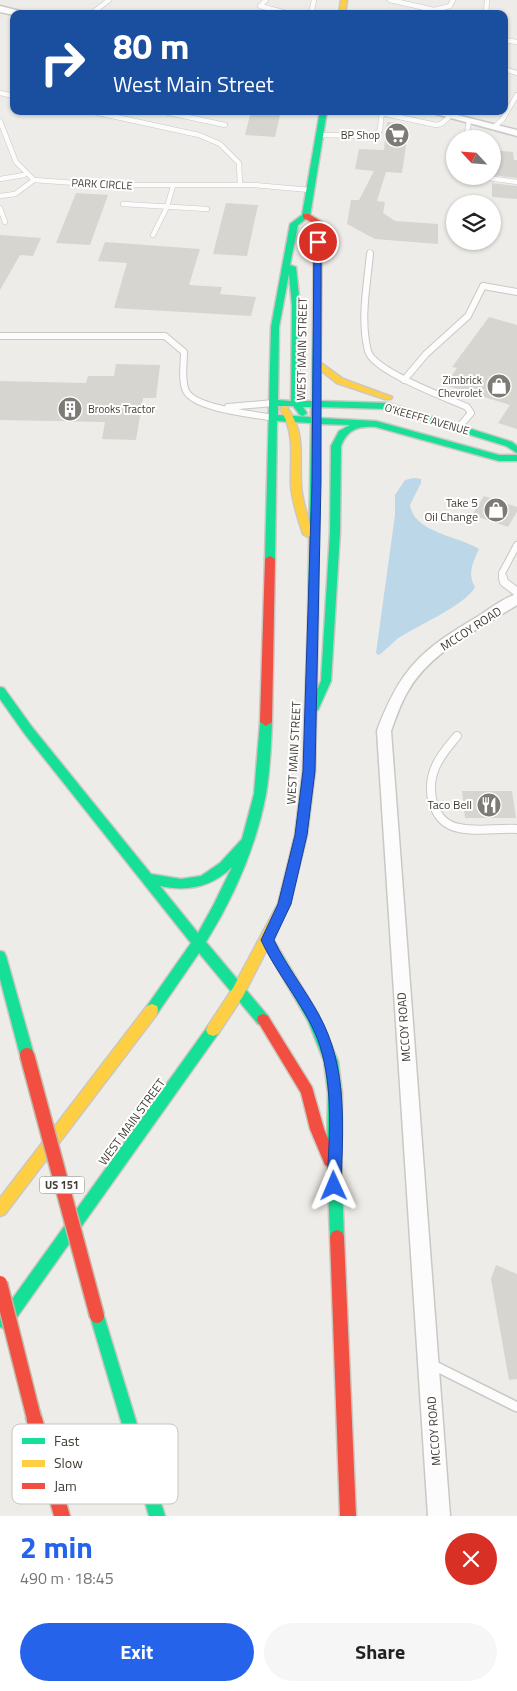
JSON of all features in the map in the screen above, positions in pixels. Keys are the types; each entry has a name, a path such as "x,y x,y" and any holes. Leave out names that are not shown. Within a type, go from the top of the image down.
{"main road":[{"name":"WEST MAIN STREET","path":"0,1209 166,991 222,903 247,842 260,795 265,757 275,327 290,254 294,224 306,216 323,115"},
{"name":"WEST MAIN STREET","path":"0,1328 187,1069 238,992 267,940 284,904 301,835 309,771 318,222 306,216"},
{"path":"290,254 296,306 295,403 304,414 316,419"},
{"path":"317,363 324,373 340,381 442,414 459,427 448,432 406,422 376,424"},
{"path":"273,403 282,407 292,418 298,439 296,484 303,518 314,549"},
{"name":"O'KEEFFE AVENUE","path":"273,403 388,406 509,444 517,450"},
{"name":"O'KEEFFE AVENUE","path":"273,418 316,419 376,424 499,458 517,458"},
{"path":"310,714 326,681 335,532 336,446 342,432 363,422"},
{"path":"0,691 28,730 238,992 261,1016 289,1059 307,1092 317,1129 334,1168"},
{"path":"149,879 172,884 196,884 227,865 247,842"},
{"path":"267,940 277,960 314,1019 326,1046 336,1106 334,1168 348,1516"},
{"name":"US 151","path":"0,956 97,1316 129,1424"},
{"path":"0,1283 36,1424"},
{"name":"US 151","path":"153,1504 157,1516"}],"street":[{"path":"446,115 517,133"},
{"name":"MCCOY ROAD","path":"439,1516 398,956 384,731 394,703 404,684 421,664 442,647 517,599"}],"lane":[{"path":"96,10 109,0"},
{"path":"266,0 260,6 275,10"},
{"path":"390,0 441,10 450,6 453,0"},
{"path":"508,110 517,95"},
{"path":"109,115 199,135 220,144 239,163 240,185"},
{"path":"163,126 175,115"},
{"path":"185,115 225,125"},
{"path":"319,135 363,137 377,135 380,132 381,115"},
{"path":"395,115 436,124 442,124 450,116"},
{"path":"494,127 505,115"},
{"path":"468,130 469,121"},
{"path":"0,125 7,146 24,175 0,179"},
{"name":"PARK CIRCLE","path":"24,175 34,180 103,185 240,185 310,190"},
{"path":"0,196 15,194 34,180"},
{"path":"501,180 517,182"},
{"path":"153,235 167,206 172,186"},
{"path":"122,204 207,209"},
{"path":"0,208 5,222"},
{"path":"370,252 365,312 368,352 374,360 404,380 467,407 471,413 459,427"},
{"path":"404,380 426,354 468,316 483,286 517,292"},
{"path":"0,336 165,336 184,352 186,393 197,402 273,418"},
{"path":"224,408 273,403"},
{"path":"517,545 502,573 504,582 517,592"},
{"path":"457,736 437,761 431,781 433,807 440,820 456,828 517,829"},
{"path":"429,1363 517,1407"}],"water":[{"path":"421,479 421,483 410,505 413,514 420,522 438,533 479,549 471,573 475,587 462,601 397,639 379,655 376,653 395,515 395,495 405,480"}],"building":[{"path":"250,115 280,115 275,137 245,135"},
{"path":"387,122 404,123 403,130 408,130 402,173 386,172 377,201 385,202 383,213 395,221 438,224 438,244 375,239 347,224 351,200 359,200 374,171 355,169 359,149 384,150"},
{"path":"501,151 513,152 514,160 517,160 517,178 501,176"},
{"path":"492,185 517,186 517,199 492,195"},
{"path":"76,193 108,195 90,245 56,243"},
{"path":"226,203 258,205 247,256 213,254"},
{"path":"0,235 41,238 33,256 20,255 0,290"},
{"path":"105,242 200,249 189,285 222,287 220,294 256,297 251,316 114,308 127,263 98,261"},
{"path":"489,317 517,325 517,429 498,423 510,405 445,385 457,368 452,367"},
{"name":"Brooks Tractor","path":"116,364 160,365 156,398 143,398 136,440 102,439 105,422 0,420 0,381 86,383 88,376 114,376"},
{"name":"Take 5 Oil Change","path":"484,496 517,507 517,512 508,527 472,515"},
{"name":"Taco Bell","path":"462,791 512,791 516,818 465,818"},
{"path":"496,1265 517,1274 517,1379 509,1380 491,1279"}],"traffic: fast":[{"path":"270,559 275,327 294,224 306,216 323,115"},
{"path":"292,267 296,306 295,403 303,413"},
{"path":"313,618 317,325"},
{"path":"273,403 388,406 509,444 517,450"},
{"path":"273,418 376,424 499,458 517,458"},
{"path":"314,707 326,681 335,532 336,446 342,433 363,422"},
{"path":"0,691 28,730 238,992 263,1020"},
{"path":"152,1010 204,935 219,908 244,852 260,794 266,722"},
{"path":"149,879 181,884 205,880 225,866 247,842"},
{"path":"267,940 313,1018 331,1061 335,1094 334,1160 337,1237"},
{"path":"0,956 27,1055"},
{"path":"5,1322 213,1030"},
{"path":"97,1316 129,1424"},
{"path":"153,1504 157,1516"}],"traffic: slow":[{"path":"343,10 344,0"},
{"path":"317,363 340,381 388,397"},
{"path":"284,409 290,418 296,436 297,490 300,509 308,534"},
{"path":"213,1030 238,992 284,904 301,835 309,771 313,618"},
{"path":"0,1209 152,1010"}],"traffic: jam":[{"path":"306,216 318,222 317,325"},
{"path":"266,722 270,559"},
{"path":"263,1020 307,1091 317,1129 330,1160"},
{"path":"27,1055 97,1316"},
{"path":"337,1237 348,1516"},
{"path":"0,1283 34,1418"},
{"path":"34,1418 36,1424"},
{"path":"59,1504 62,1516"}],"place":[{"name":"BP Shop","path":"397,135"},
{"name":"Zimbrick Chevrolet","path":"499,386"},
{"name":"Brooks Tractor","path":"70,409"},
{"name":"Take 5 Oil Change","path":"496,510"},
{"name":"Taco Bell","path":"489,805"}],"route":[{"path":"318,242 317,390 315,412 316,482 309,771 301,835 284,904 267,940 277,960 314,1019 326,1046 333,1075 336,1106 334,1186"}]}
